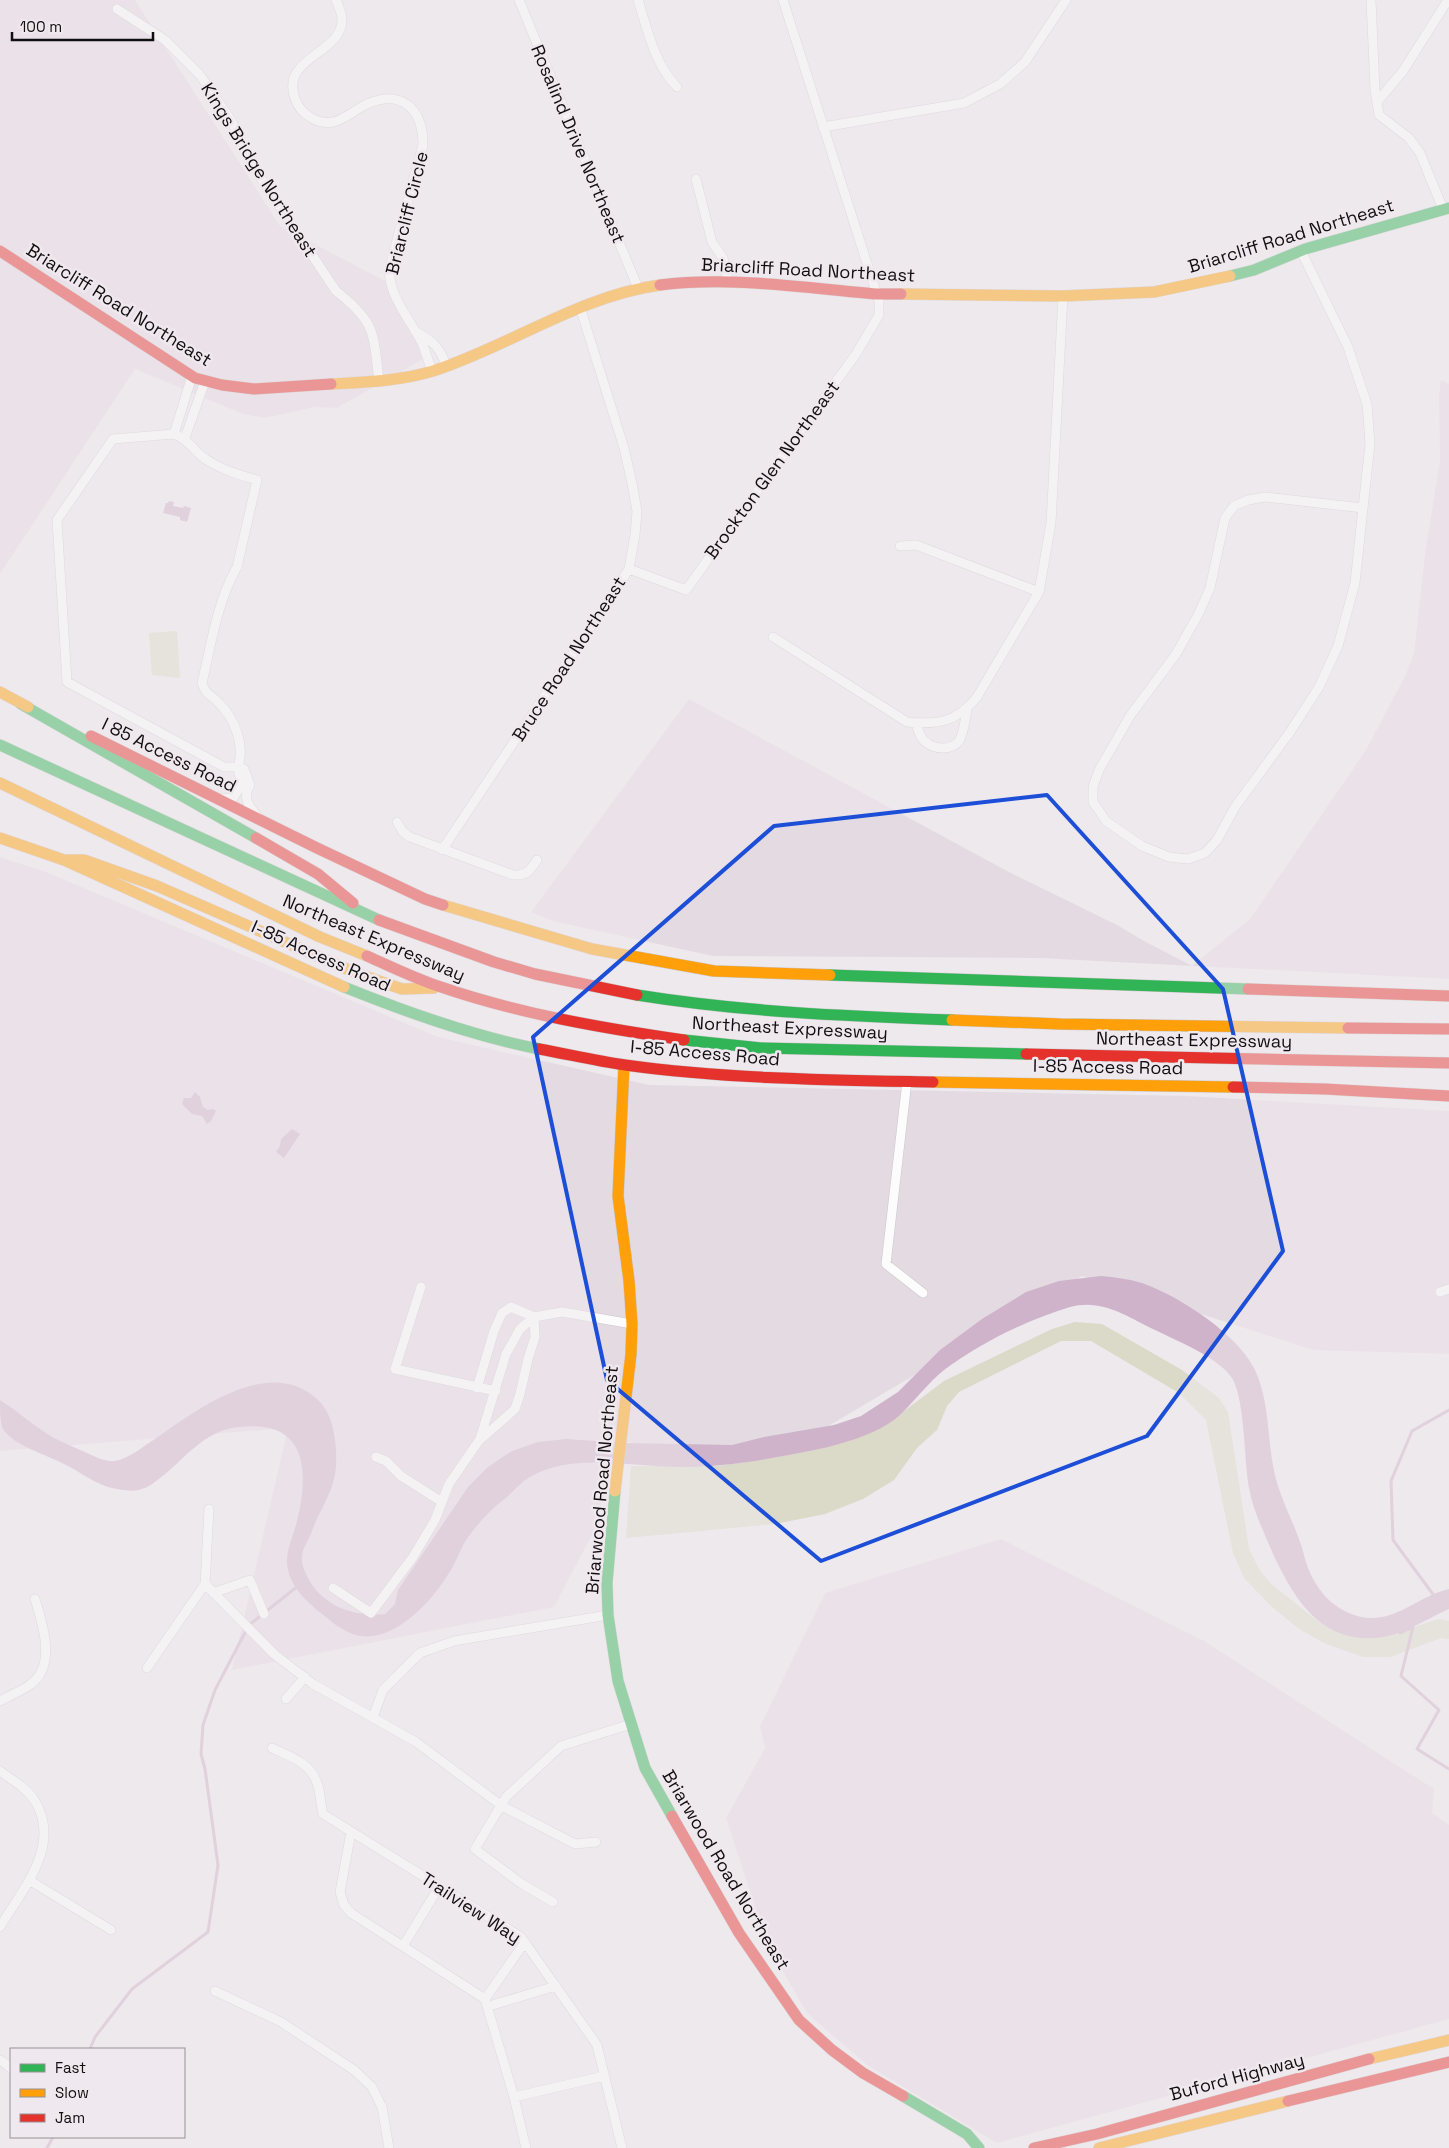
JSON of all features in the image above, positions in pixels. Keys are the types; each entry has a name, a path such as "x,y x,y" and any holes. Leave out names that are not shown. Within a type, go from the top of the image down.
{"main road":[{"name":"Briarcliff Road Northeast","path":"0,251 192,376 222,385 254,389 379,381 432,371 447,367 519,336 580,306 638,288 692,281 728,281 877,294 1063,296 1154,292 1182,288 1254,270 1301,251 1446,208"},
{"path":"0,692 318,874 373,918"},
{"name":"I 85 Access Road","path":"21,704 132,755 300,840 425,898 592,949 714,971 1449,996"},
{"name":"Northeast Expressway","path":"0,745 373,918 450,948 535,974 616,992 706,1006 809,1015 1060,1024 1449,1029"},
{"name":"Northeast Expressway","path":"0,783 320,937 442,987 543,1015 617,1030 684,1040 761,1048 1449,1063"},
{"name":"I-85 Access Road","path":"0,838 64,860 322,978 394,1007 515,1044 624,1065 712,1073 831,1080 1316,1088 1449,1096"},
{"path":"64,860 84,860 157,886 356,973 393,986 402,989 442,987"},
{"name":"Briarwood Road Northeast","path":"624,1065 618,1196 629,1281 632,1324 631,1354 612,1516 607,1583 608,1615 614,1662 645,1768 662,1801 739,1933 799,2020 832,2050 864,2072 967,2134 979,2148"},
{"name":"Buford Highway","path":"1034,2148 1097,2134 1329,2070 1449,2040"},
{"name":"Buford Highway","path":"1099,2148 1149,2134 1449,2062"}],"street":[{"name":"Briarcliff Circle","path":"336,0 342,22 336,38 306,61 295,76 292,89 301,110 313,120 333,122 368,104 394,98 409,105 416,114 423,130 423,145 389,270 390,282 397,300 415,331 432,371"},
{"name":"Rosalind Drive Northeast","path":"519,0 638,288"},
{"path":"638,0 660,64 677,87"},
{"path":"783,0 877,294"},
{"path":"823,127 964,103 979,96 1000,84 1025,62 1066,0"},
{"path":"1371,0 1379,115 1408,138 1420,153 1446,208"},
{"path":"1377,102 1403,71 1448,0"},
{"name":"Kings Bridge Northeast","path":"117,9 165,40 200,75 231,120 254,168 336,291 368,321 374,336 379,381"},
{"path":"696,179 712,242 723,258 728,281"},
{"path":"1301,251 1348,348 1367,404 1370,444 1355,583 1338,646 1319,687 1290,732 1235,807 1217,840 1205,853 1188,859 1168,857 1142,846 1106,821 1094,802 1093,787 1099,770 1130,716 1176,654 1199,613 1210,588 1225,518 1234,506 1248,500 1266,498 1363,508"},
{"name":"Brockton Glen Northeast","path":"629,569 686,590 856,354 879,315 877,294"},
{"path":"773,636 907,722 933,724 959,715 967,710 977,697 1039,592 1051,523 1063,296"},
{"name":"Bruce Road Northeast","path":"442,850 629,569 637,511 632,483 624,448 580,306"},
{"name":"Briarcliff Circle","path":"415,331 434,342 440,350 447,367"},
{"path":"174,434 192,376"},
{"path":"185,438 205,380"},
{"path":"180,414 192,418"},
{"path":"218,799 233,798 250,785 244,769 224,767 67,682 58,520 112,439 174,434 185,438 206,459 227,471 258,480 236,567 229,580 219,610 202,683 205,693 219,702 233,723 242,754 238,767"},
{"path":"900,546 916,545 1039,592"},
{"path":"916,722 919,733 926,743 937,748 950,748 958,741 967,710"},
{"path":"243,791 248,805 262,821"},
{"path":"397,822 403,832 410,837 513,875 521,876 528,873 537,860"},
{"path":"908,1081 886,1264 923,1293"},
{"path":"421,1287 395,1369 496,1391"},
{"path":"477,1388 494,1331 502,1313 511,1307 534,1317"},
{"path":"480,1439 506,1354 520,1328 534,1317 562,1312 632,1324"},
{"path":"333,1588 371,1614 413,1557 435,1520 449,1484 480,1439 515,1409 535,1336 534,1317"},
{"path":"376,1457 386,1461 401,1476 442,1502"},
{"path":"147,1668 205,1584 209,1509"},
{"path":"213,1593 250,1580 264,1614"},
{"path":"205,1584 274,1654 313,1684 416,1742 502,1806 575,1844 596,1842"},
{"path":"0,1701 33,1683 41,1670 46,1649 46,1635 35,1599"},
{"path":"373,1717 383,1690 420,1653 454,1642 608,1615"},
{"path":"286,1699 304,1677"},
{"path":"553,1902 522,1884 475,1849 506,1797 561,1746 631,1724"},
{"name":"Trailview Way","path":"272,1748 305,1765 313,1774 317,1782 323,1814 522,1937 597,2045 622,2148"},
{"path":"0,1771 22,1787 35,1801 42,1821 44,1844 40,1861 0,1927"},
{"path":"351,1832 340,1892 344,1905 351,1913 487,2002 526,2148"},
{"path":"29,1880 111,1930"},
{"path":"403,1946 439,1887"},
{"path":"487,2002 525,1942"},
{"path":"487,2002 556,1986"},
{"path":"215,1991 282,2022 372,2086 382,2107 389,2148"},
{"path":"514,2098 604,2076"}],"highlighted area":[{"path":"1047,795 1223,989 1283,1251 1147,1436 821,1561 607,1380 533,1037 774,826"}],"shaded area":[{"path":"0,0 135,0 280,226 389,283 429,356 337,408 315,407 265,418 243,414 135,369 0,574"},
{"path":"1441,380 1449,384 1449,979 1192,966 1250,919 1366,750 1406,674 1414,653 1425,554 1440,460 1439,396"},
{"path":"169,501 174,502 173,506 191,508 187,522 180,520 180,517 163,513 166,503"},
{"path":"177,631 180,678 152,675 149,633"},
{"path":"689,699 1007,871 1117,925 1192,966 1040,958 713,956 552,921 531,912"},
{"path":"0,857 46,872 438,1037 649,1085 1186,1096 1449,1111 1449,1354 1313,1350 1082,1276 764,1464 621,1441 594,1531 554,1607 232,1670 288,1428 0,1451"},
{"path":"195,1092 200,1097 203,1107 216,1111 211,1121 207,1124 202,1116 192,1114 182,1104 184,1098 191,1098"},
{"path":"292,1129 300,1134 284,1158 276,1152 280,1146 281,1139"},
{"path":"1101,1276 1122,1278 1142,1283 1173,1297 1205,1317 1246,1355 1254,1368 1263,1393 1274,1471 1279,1489 1312,1577 1331,1602 1348,1613 1368,1618 1379,1618 1449,1589 1449,1609 1403,1631 1374,1638 1355,1637 1338,1632 1323,1624 1311,1614 1300,1601 1281,1570 1253,1505 1247,1476 1242,1415 1232,1378 1217,1363 1196,1350 1114,1310 1093,1305 1070,1307 1020,1326 989,1341 944,1370 896,1419 864,1436 847,1442 784,1456 724,1465 679,1467 583,1463 547,1469 524,1481 480,1522 466,1540 440,1587 421,1608 410,1618 386,1633 373,1636 360,1636 337,1626 308,1602 292,1582 287,1558 301,1502 302,1466 298,1452 290,1440 278,1431 261,1427 239,1427 217,1433 198,1445 152,1484 146,1488 131,1491 102,1485 64,1464 22,1445 3,1429 1,1419 0,1400 56,1439 101,1459 115,1461 141,1449 191,1414 233,1392 255,1385 277,1383 298,1387 317,1399 330,1418 335,1440 336,1456 334,1480 303,1552 302,1560 305,1571 314,1588 331,1603 351,1612 374,1615 385,1614 395,1604 398,1590 468,1487 488,1467 512,1451 538,1442 566,1439 624,1443 732,1445 764,1437 834,1425 861,1416 898,1392 940,1350 982,1319 1026,1292 1059,1281"},
{"path":"1075,1322 1102,1324 1182,1370 1219,1398 1228,1412 1249,1549 1259,1569 1270,1583 1319,1622 1360,1637 1386,1636 1439,1619 1449,1621 1449,1639 1441,1638 1390,1657 1363,1657 1326,1644 1299,1629 1271,1606 1244,1578 1233,1553 1206,1420 1179,1393 1091,1341 1061,1341 959,1392 947,1406 937,1430 917,1448 894,1480 863,1499 825,1514 775,1524 626,1538 631,1466 717,1466 773,1458 838,1444 884,1426 944,1381 1052,1329"},
{"path":"1001,1539 1204,1641 1434,1789 1432,1813 1449,1825 1449,2019 997,2143 867,2065 807,2013 768,1946 726,1818 765,1748 760,1726 825,1593"}],"waterway":[{"path":"1435,1597 1393,1540 1391,1481 1412,1431 1449,1410"},
{"path":"90,2048 95,2037 132,1989 208,1932 218,1865 205,1769 201,1754 203,1725 215,1690 249,1625 298,1586"},
{"path":"1401,1632 1413,1627 1401,1676 1439,1710 1417,1749 1449,1769"},
{"path":"47,2148 52,2138"}],"traffic: fast":[{"path":"1230,276 1254,270 1305,249 1449,208"},
{"path":"21,704 256,838"},
{"path":"0,745 379,920"},
{"path":"830,975 1248,989"},
{"path":"344,987 440,1022 514,1044 539,1049"},
{"path":"637,995 716,1006 833,1015 952,1020"},
{"path":"684,1040 761,1048 1026,1054"},
{"path":"615,1491 607,1583 608,1615 618,1681 645,1768 672,1816"},
{"path":"903,2096 967,2134 979,2148"}],"traffic: slow":[{"path":"901,294 1063,296 1154,292 1230,276"},
{"path":"331,384 395,379 433,371 490,349 573,310 630,291 660,285"},
{"path":"0,692 28,707"},
{"path":"0,783 320,937 367,956"},
{"path":"0,838 64,860 344,987"},
{"path":"64,860 84,860 157,886 356,973 402,989 434,988"},
{"path":"443,905 592,949 714,971 830,975"},
{"path":"952,1020 1060,1024 1348,1028"},
{"path":"615,1491 631,1354 632,1324 629,1281 618,1196 624,1065"},
{"path":"933,1082 1233,1087"},
{"path":"1369,2059 1449,2040"},
{"path":"1099,2148 1288,2101"}],"traffic: jam":[{"path":"0,251 195,378 222,385 254,389 331,384"},
{"path":"660,285 741,282 877,294 901,294"},
{"path":"91,736 317,848 425,899 443,905"},
{"path":"256,838 318,874 353,903"},
{"path":"379,920 494,962 535,974 637,995"},
{"path":"367,956 432,984 501,1005 592,1025 684,1040"},
{"path":"1248,989 1449,996"},
{"path":"1348,1028 1449,1029"},
{"path":"539,1049 603,1062 663,1070 779,1078 933,1082"},
{"path":"1026,1054 1449,1063"},
{"path":"1233,1087 1325,1089 1449,1096"},
{"path":"672,1816 739,1933 799,2020 832,2050 863,2073 903,2096"},
{"path":"1034,2148 1097,2134 1369,2059"},
{"path":"1288,2101 1449,2062"}]}
